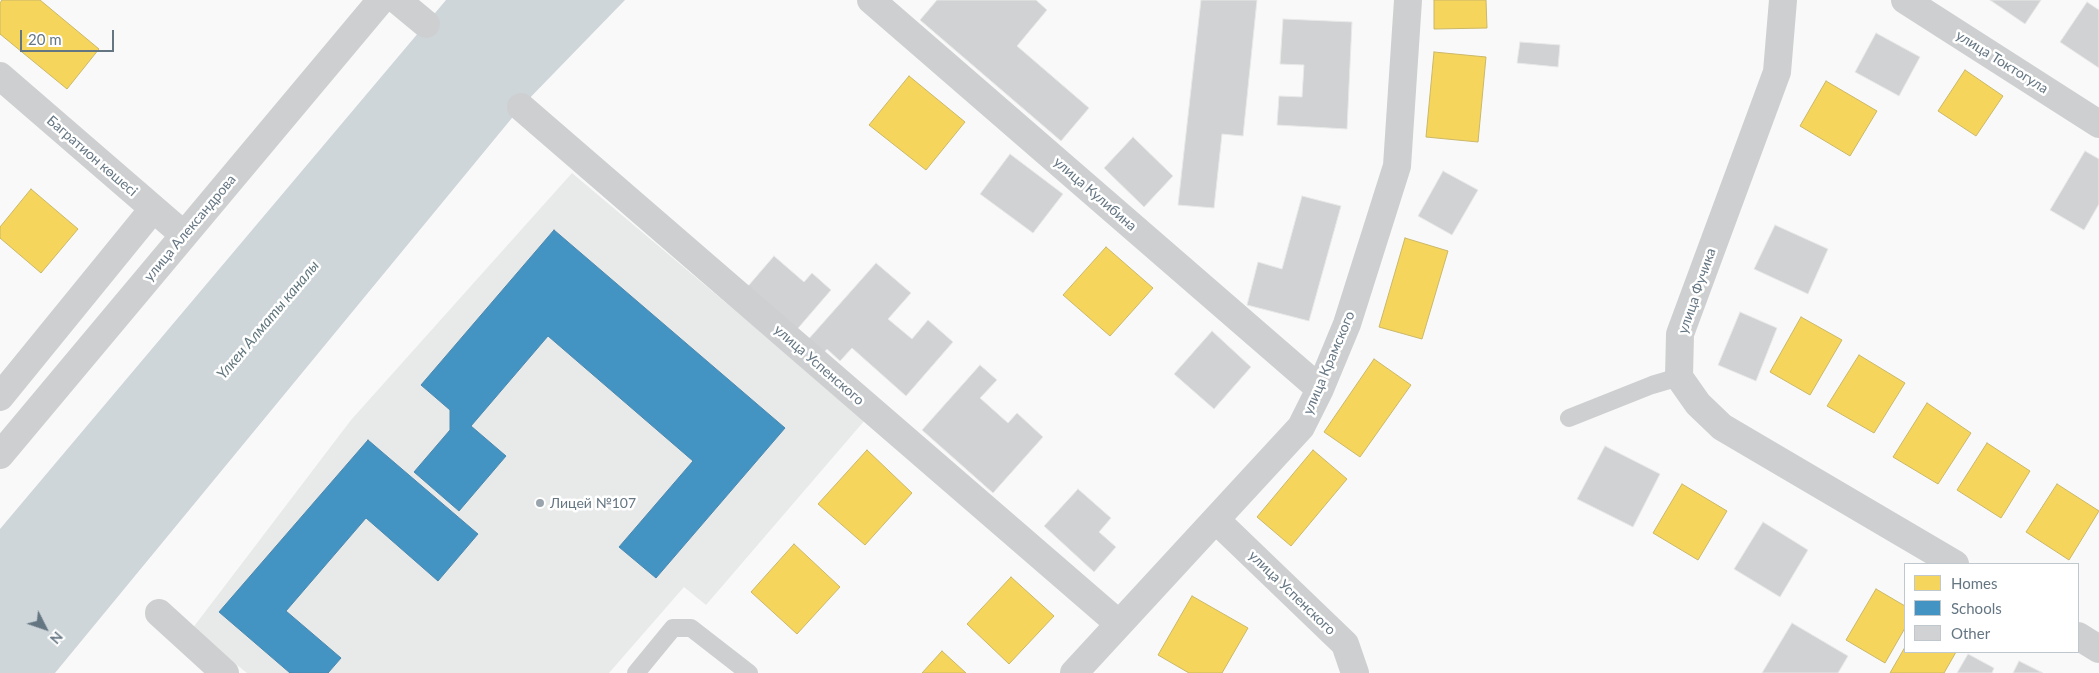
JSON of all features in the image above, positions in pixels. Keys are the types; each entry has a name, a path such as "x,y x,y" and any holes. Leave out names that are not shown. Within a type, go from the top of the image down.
{"street":[{"name":"улица Александрова","path":"0,455 381,0"},
{"path":"397,0 426,24"},
{"name":"улица Кулибина","path":"870,0 1320,388"},
{"name":"улица Крамского","path":"1074,673 1118,623 1301,427 1347,324 1397,166 1408,0"},
{"name":"улица Фучика","path":"1679,377 1680,334 1777,72 1783,0"},
{"name":"улица Токтогула","path":"1905,0 2099,124"},
{"name":"Багратион көшесі","path":"0,76 184,236"},
{"name":"улица Успенского","path":"520,108 1118,623"},
{"path":"0,398 153,209"},
{"path":"1679,377 1698,404 1722,427 1953,563"},
{"name":"улица Успенского","path":"1216,520 1345,644 1355,673"},
{"path":"159,613 225,673"},
{"path":"2079,637 2099,649"}],"lane":[{"path":"1569,418 1652,385 1679,377"},
{"path":"636,673 673,628 690,628 749,673"}],"shaded area":[{"name":"Лицей №107","path":"572,173 865,420 706,605 684,587 609,673 247,673 192,629 351,420"}],"water":[{"name":"Үлкен Алматы каналы","path":"446,0 625,0 521,107 55,673 0,673 0,529"}],"building: Homes":[{"path":"2,0 40,0 99,49 67,89 0,34 0,3"},
{"path":"1434,0 1486,0 1487,28 1434,29"},
{"path":"1434,52 1486,57 1478,142 1426,137"},
{"path":"1965,70 2003,96 1976,136 1938,111"},
{"path":"909,76 965,122 926,170 869,125"},
{"path":"1826,81 1877,111 1850,156 1800,126"},
{"path":"31,189 78,229 41,273 0,238 0,227"},
{"path":"1405,238 1448,251 1422,339 1379,327"},
{"path":"1106,247 1153,288 1110,336 1063,295"},
{"path":"1801,317 1842,340 1810,395 1770,372"},
{"path":"1859,355 1905,383 1874,433 1827,406"},
{"path":"1374,359 1411,385 1360,457 1324,432"},
{"path":"1927,403 1971,433 1938,484 1893,457"},
{"path":"1987,443 2030,471 2001,518 1957,490"},
{"path":"867,450 912,493 865,545 818,504"},
{"path":"1313,450 1347,479 1291,546 1257,517"},
{"path":"1682,484 1727,511 1698,560 1653,533"},
{"path":"2057,484 2099,511 2069,560 2026,532"},
{"path":"794,544 840,587 797,634 751,592"},
{"path":"1011,577 1054,616 1009,664 967,624"},
{"path":"1876,589 1904,605 1904,630 1885,663 1846,640"},
{"path":"1192,596 1248,628 1222,673 1189,673 1158,655"},
{"path":"1904,649 1904,653 1955,653 1944,673 1890,673"},
{"path":"942,651 966,673 922,673"}],"building: Schools":[{"path":"554,230 785,428 656,578 619,547 693,461 548,336 471,426 506,456 459,511 414,472 450,430 450,410 421,385"},
{"path":"368,440 478,534 438,581 366,518 286,611 341,658 328,673 290,673 219,612"}],"building: Other":[{"path":"937,0 1036,0 1047,10 1017,46 1089,108 1061,141 920,20"},
{"path":"1201,0 1257,0 1243,136 1222,134 1214,208 1178,205"},
{"path":"1990,0 2041,0 2025,24"},
{"path":"2087,2 2099,10 2099,68 2060,42"},
{"path":"1283,19 1352,22 1347,129 1277,125 1279,96 1302,97 1304,65 1280,64"},
{"path":"1876,33 1920,57 1899,96 1855,72"},
{"path":"1520,42 1560,45 1558,67 1517,63"},
{"path":"1133,137 1173,176 1144,207 1104,168"},
{"path":"2085,151 2099,159 2099,204 2084,230 2050,210"},
{"path":"1010,154 1063,194 1033,233 980,194"},
{"path":"1443,171 1478,190 1452,235 1418,216"},
{"path":"1302,196 1341,206 1309,321 1247,305 1258,262 1282,269"},
{"path":"1775,225 1828,249 1808,294 1754,269"},
{"path":"774,256 804,282 812,273 831,290 793,334 743,292"},
{"path":"876,263 911,293 888,319 912,339 928,320 953,342 906,396 852,348 840,361 827,349 821,356 806,342"},
{"path":"1740,312 1777,328 1756,381 1718,365"},
{"path":"1212,331 1251,367 1214,409 1174,374"},
{"path":"980,365 997,380 980,398 1008,423 1017,413 1043,437 993,493 922,430"},
{"path":"1605,446 1660,474 1633,527 1577,499"},
{"path":"1078,489 1111,518 1099,532 1116,547 1094,572 1044,526"},
{"path":"1763,522 1808,550 1780,597 1734,569"},
{"path":"1792,623 1848,656 1838,673 1762,673"},
{"path":"1968,654 1994,668 1992,673 1957,673"},
{"path":"2019,661 2043,673 2013,673"}],"place":[{"name":"Лицей №107","path":"540,503"}]}
